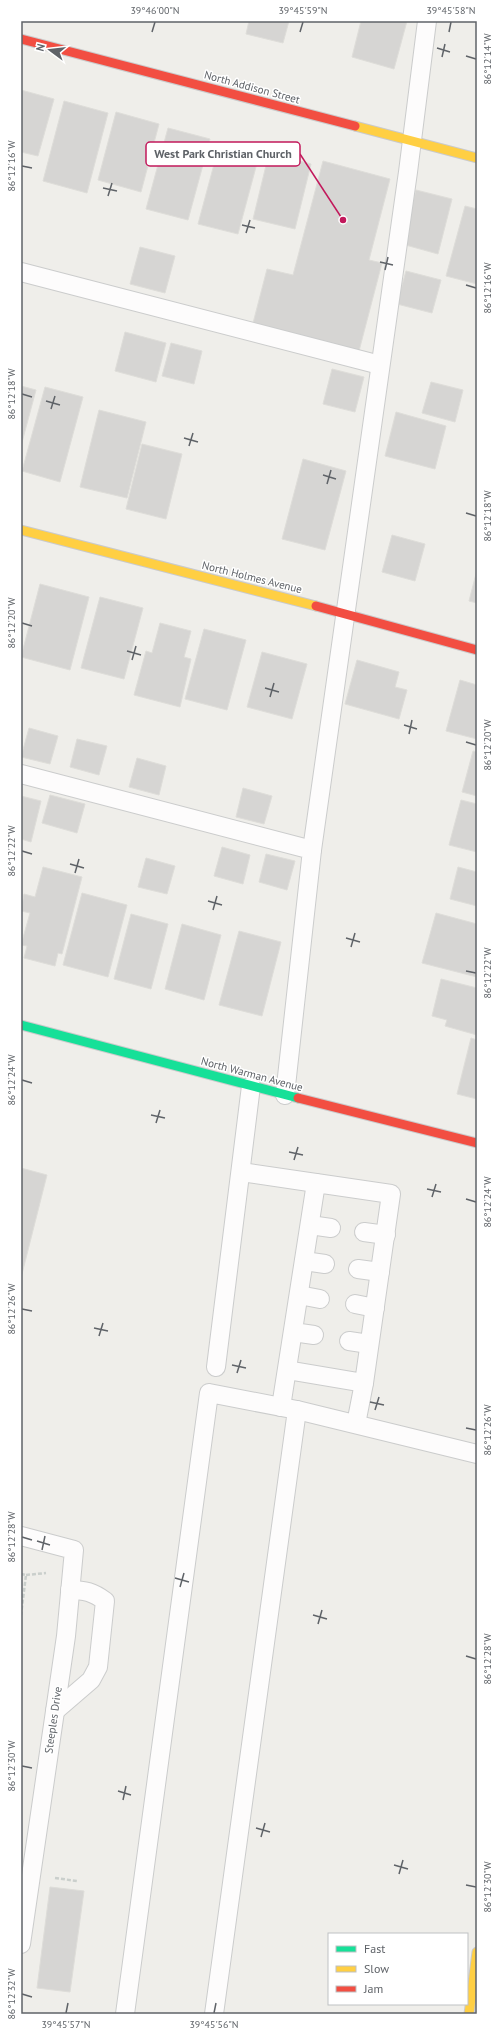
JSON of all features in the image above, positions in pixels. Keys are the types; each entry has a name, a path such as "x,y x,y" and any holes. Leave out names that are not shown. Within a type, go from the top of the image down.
{"street":[{"name":"North Addison Street","path":"21,39 477,158"},
{"name":"North Holmes Avenue","path":"21,530 345,614 477,650"},
{"name":"North Warman Avenue","path":"21,1025 285,1095 477,1143"},
{"path":"469,2014 477,1952"}],"lane":[{"path":"285,1095 312,850 412,141 427,21"},
{"path":"21,272 380,364"},
{"path":"21,774 312,850"},
{"path":"216,1367 251,1086"},
{"path":"241,1172 391,1194 370,1344 356,1424"},
{"path":"214,2014 289,1409 287,1370 316,1183"},
{"path":"310,1225 331,1228"},
{"path":"364,1232 386,1235"},
{"path":"304,1260 325,1264"},
{"path":"358,1269 380,1272"},
{"path":"299,1295 320,1299"},
{"path":"355,1304 375,1308"},
{"path":"293,1332 314,1335"},
{"path":"350,1341 370,1344"},
{"path":"287,1370 364,1383"},
{"path":"125,2014 209,1393 356,1424 477,1454"},
{"name":"Steeples Drive","path":"21,1536 74,1550 66,1636 21,1944"},
{"path":"54,1711 91,1680 98,1666 105,1601 95,1593 89,1591 70,1590"}],"path":[{"path":"21,1574 26,1575 21,1615"}],"building":[{"path":"249,21 289,21 283,43 246,34"},
{"path":"361,21 407,21 394,69 352,57"},
{"path":"21,90 54,99 38,156 21,152"},
{"path":"64,101 108,113 87,193 43,181"},
{"path":"116,112 159,124 141,192 98,180"},
{"path":"168,128 210,139 188,220 146,209"},
{"path":"220,142 260,152 238,234 198,224"},
{"path":"269,153 311,164 295,229 253,219"},
{"path":"323,161 390,179 369,260 382,263 359,351 253,323 267,269 293,275"},
{"path":"416,190 452,199 438,254 402,244"},
{"path":"465,206 477,209 477,284 446,276"},
{"path":"140,247 175,256 165,293 130,284"},
{"path":"406,271 441,280 432,313 397,304"},
{"path":"125,332 166,343 156,382 115,371"},
{"path":"171,343 202,351 194,384 162,376"},
{"path":"332,369 364,377 355,412 323,404"},
{"path":"431,382 463,390 455,422 422,413"},
{"path":"21,386 36,390 21,446"},
{"path":"45,387 83,397 60,482 22,471"},
{"path":"99,410 146,422 127,498 80,487"},
{"path":"396,412 446,426 435,469 385,456"},
{"path":"142,444 182,454 166,519 126,509"},
{"path":"303,459 346,471 325,550 282,539"},
{"path":"392,535 425,544 415,581 382,572"},
{"path":"477,570 477,603 469,601"},
{"path":"40,584 89,597 70,670 21,657"},
{"path":"100,597 143,608 124,679 81,668"},
{"path":"160,623 191,631 184,657 191,659 180,707 134,695 146,651 152,653"},
{"path":"204,629 246,640 227,710 185,699"},
{"path":"262,652 307,664 292,719 247,707"},
{"path":"357,660 399,672 395,687 407,690 399,719 345,704"},
{"path":"460,680 477,685 477,739 446,731"},
{"path":"29,728 58,736 50,764 21,757"},
{"path":"77,739 107,746 99,775 70,767"},
{"path":"473,751 477,752 477,796 462,792"},
{"path":"137,758 166,766 159,795 129,787"},
{"path":"243,788 272,796 264,824 236,817"},
{"path":"50,795 85,804 77,833 42,823"},
{"path":"21,796 41,801 31,842 21,839"},
{"path":"461,800 477,804 477,852 449,845"},
{"path":"222,847 250,855 243,884 214,876"},
{"path":"266,854 295,861 287,890 259,882"},
{"path":"146,858 175,866 167,894 138,887"},
{"path":"43,867 82,877 62,954 58,953 55,966 24,958 27,946 21,945 30,913 21,911 24,894 35,897"},
{"path":"458,867 477,872 477,906 450,899"},
{"path":"82,893 127,905 108,977 63,965"},
{"path":"436,913 477,924 477,977 422,963"},
{"path":"131,914 168,924 151,989 114,979"},
{"path":"182,924 221,935 204,1000 165,989"},
{"path":"239,931 281,942 262,1016 219,1005"},
{"path":"441,979 477,988 477,1035 445,1026 447,1020 432,1016"},
{"path":"471,1038 477,1040 477,1099 457,1094"},
{"path":"21,1168 47,1175 21,1278"},
{"path":"50,1887 84,1891 70,1992 37,1988"}],"traffic: fast":[{"path":"21,1025 298,1098"}],"traffic: slow":[{"path":"355,126 477,158"},
{"path":"21,530 316,606"},
{"path":"469,2014 477,1952"}],"traffic: jam":[{"path":"21,39 355,126"},
{"path":"316,606 477,650"},
{"path":"298,1098 477,1143"}],"place":[{"name":"West Park Christian Church","path":"343,220"}]}
